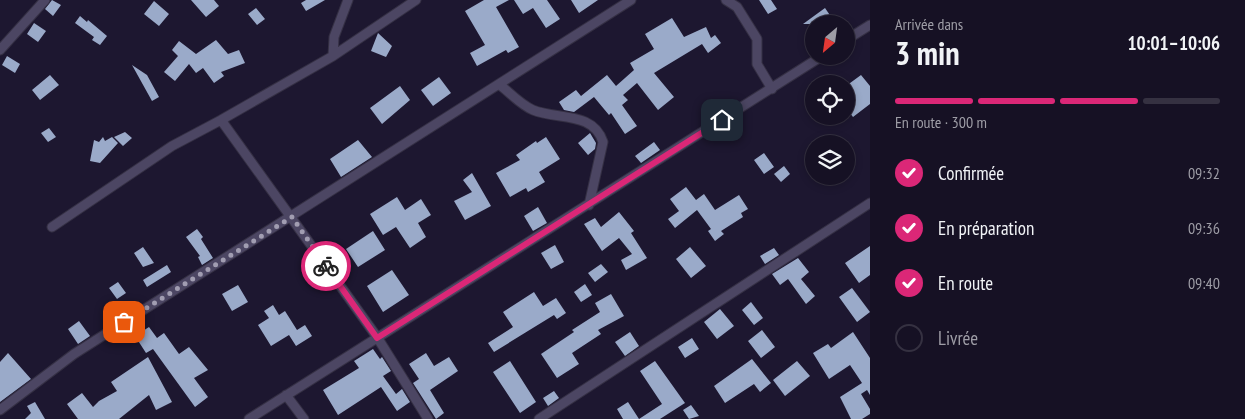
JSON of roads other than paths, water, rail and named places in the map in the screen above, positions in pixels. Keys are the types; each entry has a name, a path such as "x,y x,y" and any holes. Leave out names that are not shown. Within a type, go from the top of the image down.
{"street":[{"path":"0,50 45,0"},
{"path":"332,56 334,37 348,0"},
{"path":"52,227 172,146 332,56 416,0"},
{"path":"0,410 74,354 631,0"},
{"path":"726,0 737,7 757,39 757,64 772,89"},
{"path":"855,34 870,25"},
{"path":"249,419 808,65"},
{"path":"499,84 535,111 582,119 600,132 603,142 588,205"},
{"path":"221,120 377,338 428,419"},
{"path":"539,419 870,203"},
{"path":"286,395 304,419"}]}
